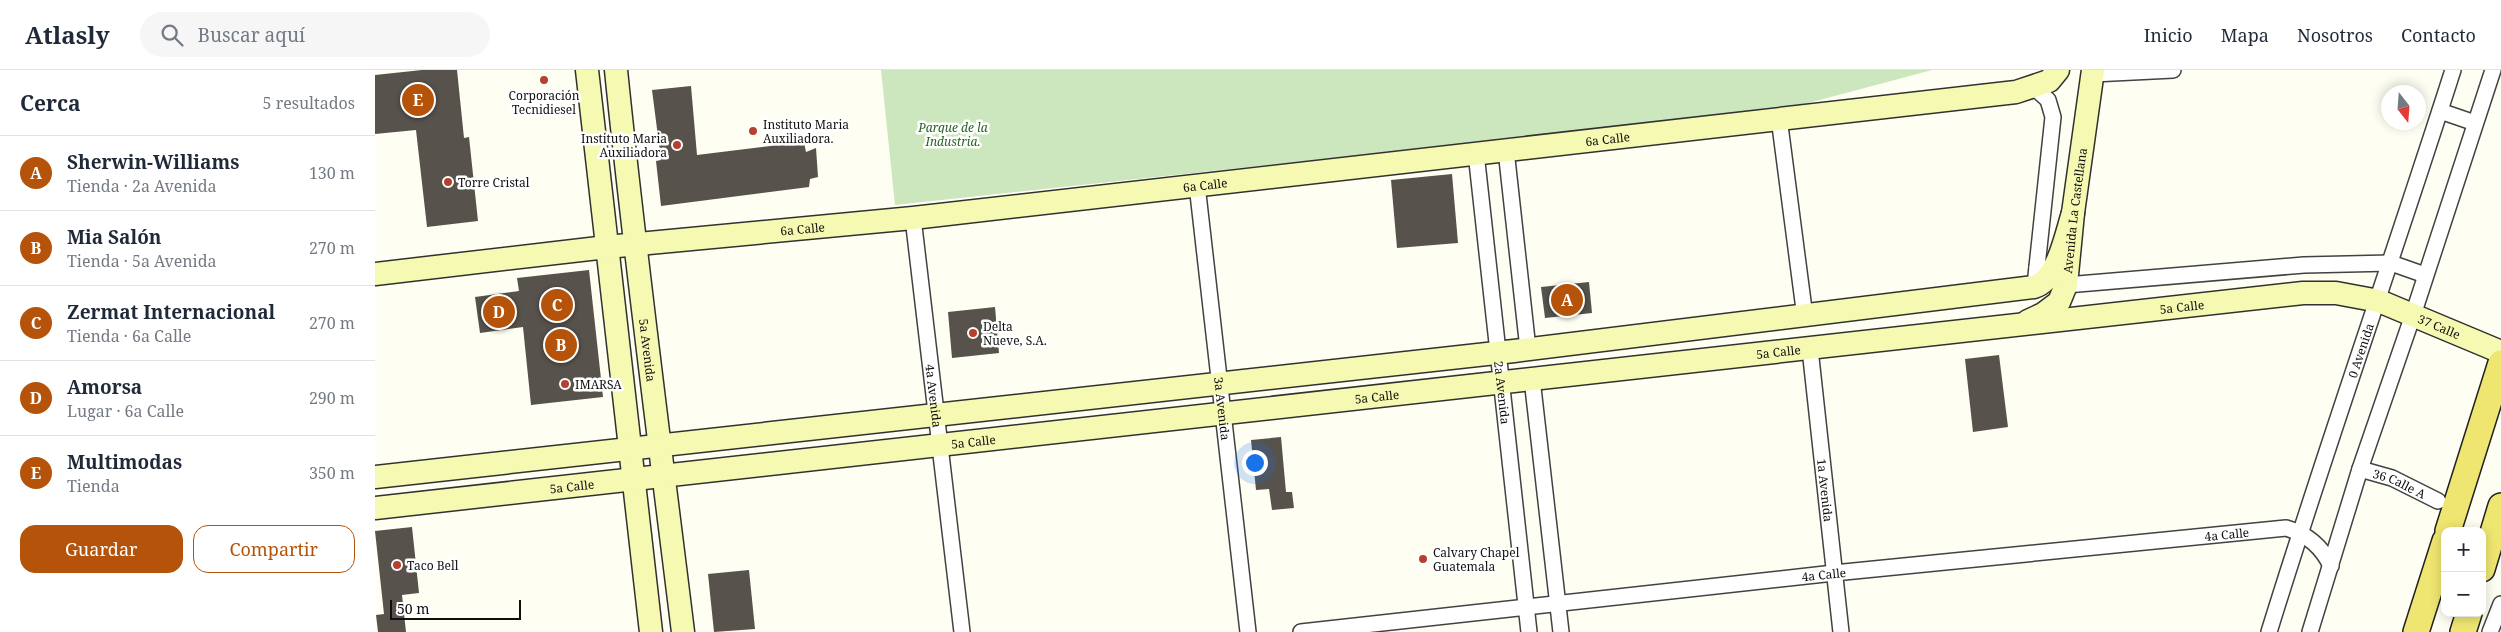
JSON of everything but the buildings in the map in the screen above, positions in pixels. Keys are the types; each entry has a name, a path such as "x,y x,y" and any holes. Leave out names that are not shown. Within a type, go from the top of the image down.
{"main road":[{"path":"587,70 651,632"},
{"name":"5a Avenida","path":"616,70 633,245 661,445 683,632"},
{"path":"2034,87 2049,80 2058,70"},
{"name":"Avenida La Castellana","path":"2018,325 2052,308 2059,302 2047,279 2073,212 2093,72"},
{"name":"6a Calle","path":"375,274 607,247 913,218 2016,92 2034,87"},
{"path":"375,477 1528,350 1805,317 2047,279"},
{"name":"5a Calle","path":"375,508 2303,293 2336,293 2379,300"},
{"name":"37 Calle","path":"2379,300 2501,352"},
{"path":"2449,527 2501,363"},
{"path":"2486,556 2501,506"},
{"path":"2416,632 2441,554"},
{"path":"2463,632 2468,617"}],"street":[{"path":"2093,72 2173,70"},
{"name":"0 Avenida","path":"2269,632 2300,532 2379,300 2453,70"},
{"path":"2314,628 2360,469 2413,315 2493,70"},
{"name":"Avenida La Castellana","path":"2034,87 2048,100 2053,117 2047,279"},
{"path":"2439,111 2475,123"},
{"path":"1779,118 1805,317"},
{"path":"1506,150 1528,350"},
{"name":"2a Avenida","path":"1476,154 1529,632"},
{"name":"3a Avenida","path":"1197,185 1225,414 1248,632"},
{"name":"4a Avenida","path":"913,218 962,632"},
{"path":"2047,279 2304,264 2391,262 2425,275"},
{"name":"1a Avenida","path":"1810,349 1841,632"},
{"path":"1532,379 1561,632"},
{"name":"36 Calle A","path":"2360,469 2392,478 2438,501"},
{"name":"4a Calle","path":"1301,632 1834,573 2286,528 2300,532"},
{"path":"2300,532 2325,553 2331,566"},
{"path":"2490,632 2501,604"}],"green space":[{"name":"Parque de la Industria.","path":"881,70 1932,70 1782,110 895,205"}],"place":[{"name":"Corporación Tecnidiesel","path":"544,80"},
{"name":"Multimodas","path":"418,100"},
{"name":"Instituto Maria Auxiliadora.","path":"753,131"},
{"name":"Instituto Maria Auxiliadora","path":"677,145"},
{"name":"Torre Cristal","path":"448,182"},
{"name":"Sherwin-Williams","path":"1567,300"},
{"name":"Zermat Internacional","path":"557,305"},
{"name":"Amorsa","path":"499,312"},
{"name":"Delta Nueve, S.A.","path":"973,333"},
{"name":"Mia Salón","path":"561,345"},
{"name":"IMARSA","path":"565,384"},
{"name":"Calvary Chapel Guatemala","path":"1423,559"},
{"name":"Taco Bell","path":"397,565"}]}
